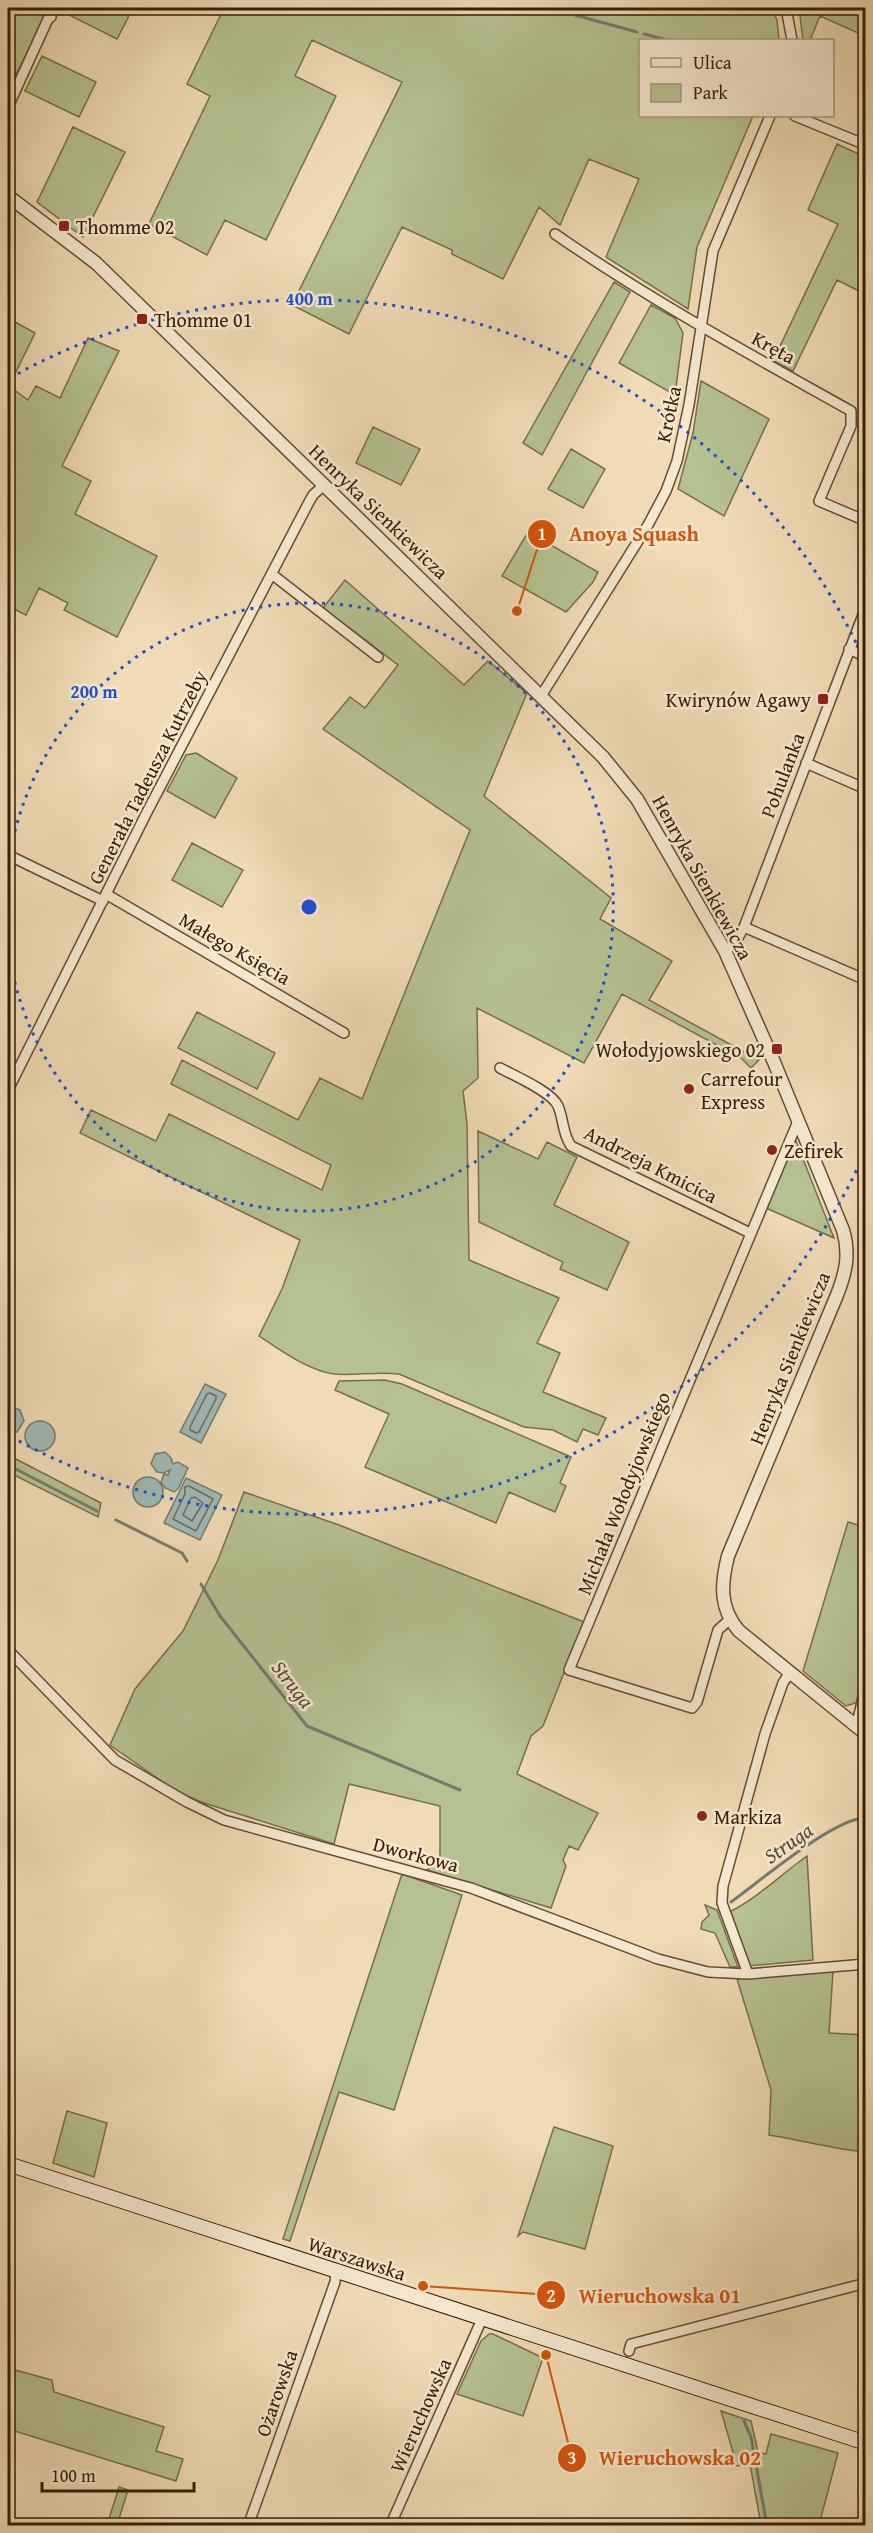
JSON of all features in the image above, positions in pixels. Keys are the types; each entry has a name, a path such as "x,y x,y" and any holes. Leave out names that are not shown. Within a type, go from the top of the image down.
{"main road":[{"name":"Warszawska","path":"8,2164 866,2443"}],"street":[{"path":"786,8 792,39"},
{"path":"8,107 48,19 51,17"},
{"name":"Krótka","path":"541,696 648,525 666,491 677,461 684,428 713,251 770,117"},
{"path":"797,117 866,145"},
{"name":"Henryka Sienkiewicza","path":"8,196 96,263 603,757 637,799 724,951 798,1121 847,1244 847,1259 837,1295 728,1556 722,1581 724,1606 729,1620"},
{"name":"Kręta","path":"555,234 606,269 702,327 851,411 851,426 819,501 866,521"},
{"name":"Generała Tadeusza Kutrzeby","path":"8,1090 313,495 324,486"},
{"path":"273,575 378,657"},
{"name":"Pohulanka","path":"724,951 735,943 744,927 866,607"},
{"path":"849,649 866,657"},
{"path":"806,763 866,789"},
{"name":"Małego Księcia","path":"8,855 105,897 344,1033"},
{"path":"744,927 866,980"},
{"name":"Andrzeja Kmicica","path":"500,1068 552,1097 561,1114 565,1136 571,1146 750,1233"},
{"name":"Michała Wołodyjowskiego","path":"729,1620 718,1630 697,1702 692,1708 569,1670 798,1121"},
{"path":"729,1620 739,1631 861,1730"},
{"name":"Dworkowa","path":"8,1650 115,1760 187,1802 224,1820 471,1887 658,1959 708,1972 748,1974 866,1964"},
{"path":"748,1974 722,1903 723,1886 765,1734 783,1683 790,1672"},
{"path":"861,1730 866,1686"},
{"name":"Ożarowska","path":"248,2526 332,2290 336,2271"},
{"path":"628,2351 631,2344 866,2283"},
{"name":"Wieruchowska","path":"390,2526 482,2319"}],"green space":[{"path":"8,8 49,8 8,91"},
{"path":"65,8 133,8 117,39 63,12"},
{"path":"224,8 771,8 777,20 779,39 639,39 639,117 753,117 697,247 688,309 606,257 639,179 589,159 560,225 539,207 503,279 452,254 452,250 402,227 349,334 292,305 402,82 312,40 295,76 336,96 266,240 225,220 207,255 149,224 210,96 187,84"},
{"path":"796,8 865,8 865,36 820,16 810,39 803,39 800,16"},
{"path":"42,56 96,82 79,117 25,91"},
{"path":"73,127 125,152 83,237 37,202"},
{"path":"837,144 865,157 865,294 837,280 793,371 773,361 838,224 808,210"},
{"path":"614,282 630,292 542,455 523,443"},
{"path":"651,305 675,318 683,333 675,395 619,363"},
{"path":"8,318 35,333 9,386 28,400 36,386 60,398 88,338 119,351 62,466 91,481 75,514 157,556 117,637 64,610 68,603 39,588 26,615 8,606"},
{"path":"701,381 769,419 724,516 678,489 693,433"},
{"path":"373,427 420,449 401,485 356,463"},
{"path":"571,449 605,469 583,508 548,489"},
{"path":"528,532 598,572 593,582 566,612 502,576"},
{"path":"345,580 464,685 488,661 527,693 484,796 611,898 600,919 672,961 649,1000 759,1060 751,1068 741,1058 622,994 584,1063 477,1008 478,1078 463,1091 467,1123 469,1260 559,1298 537,1343 560,1353 543,1392 606,1418 598,1435 583,1429 577,1442 553,1430 524,1427 399,1374 334,1374 315,1369 285,1353 259,1336 282,1289 300,1240 80,1133 91,1110 156,1141 169,1114 322,1190 331,1165 171,1084 182,1060 298,1120 320,1078 362,1099 470,830 323,729 350,697 365,708 398,665 323,608"},
{"path":"196,753 237,778 215,818 167,791 186,755"},
{"path":"192,843 243,870 222,907 172,880"},
{"path":"197,1012 275,1053 257,1089 178,1048"},
{"path":"478,1131 538,1159 547,1142 577,1157 554,1205 629,1242 607,1290 560,1269 563,1262 479,1222"},
{"path":"796,1141 834,1238 766,1208 793,1142"},
{"path":"385,1380 402,1384 571,1457 560,1483 566,1486 555,1512 509,1492 496,1523 365,1467 389,1414 335,1390 339,1381"},
{"path":"8,1455 101,1503 98,1517 8,1472"},
{"path":"244,1492 339,1525 584,1622 543,1726 531,1736 517,1774 598,1813 578,1850 569,1846 563,1860 566,1866 551,1908 427,1870 440,1860 440,1806 349,1784 334,1844 201,1802 174,1790 110,1745 135,1689 183,1631 218,1560"},
{"path":"848,1522 865,1527 866,1664 856,1703 846,1706 803,1671"},
{"path":"807,1856 813,1960 747,1966 727,1913 758,1894"},
{"path":"402,1874 462,1895 394,2110 339,2092 290,2241 283,2239"},
{"path":"705,1905 717,1910 738,1967 730,1967 715,1933 701,1929 702,1922 709,1915"},
{"path":"833,1971 829,2033 865,2035 865,2152 769,2135 771,2090 737,1979"},
{"path":"67,2111 107,2123 94,2177 53,2163"},
{"path":"554,2127 613,2146 585,2249 523,2232 518,2236"},
{"path":"489,2334 543,2358 523,2416 457,2394 481,2341"},
{"path":"8,2368 52,2380 54,2392 164,2427 156,2451 183,2459 176,2481 8,2429"},
{"path":"721,2411 751,2421 758,2452 766,2454 771,2434 838,2453 819,2525 761,2525 750,2464 737,2466"},
{"path":"119,2487 128,2490 117,2525 107,2525"}],"water":[{"path":"205,1384 226,1394 201,1443 180,1432"},
{"path":"8,1405 20,1410 24,1421 17,1432 8,1435"},
{"path":"40,1421 51,1425 55,1436 51,1447 40,1451 29,1447 25,1436 29,1425"},
{"path":"165,1452 173,1464 178,1462 188,1468 178,1489 174,1492 165,1488 161,1482 164,1474 168,1475 170,1470 164,1473 157,1472 151,1464 155,1454"},
{"path":"148,1477 154,1478 162,1486 162,1498 154,1506 148,1507 142,1506 134,1498 133,1492 134,1486 142,1478"},
{"path":"186,1478 222,1495 200,1540 164,1523"}],"waterway":[{"path":"568,8 575,15 637,32"},
{"path":"644,34 663,39"},
{"name":"Struga","path":"8,1465 97,1511"},
{"name":"Struga","path":"116,1520 182,1553 187,1561"},
{"name":"Struga","path":"201,1584 220,1616 307,1726 460,1790"},
{"name":"Struga","path":"731,1902 817,1839 852,1821 866,1818"},
{"path":"744,2421 751,2437 767,2526"}],"place":[{"name":"Thomme 02","path":"64,226"},
{"name":"Thomme 01","path":"142,319"},
{"name":"Anoya Squash","path":"517,611"},
{"name":"Kwirynów Agawy","path":"823,699"},
{"name":"Wołodyjowskiego 02","path":"777,1049"},
{"name":"Carrefour Express","path":"689,1089"},
{"name":"Zefirek","path":"772,1150"},
{"name":"Markiza","path":"702,1816"},
{"name":"Wieruchowska 01","path":"423,2286"},
{"name":"Wieruchowska 02","path":"546,2355"}]}
